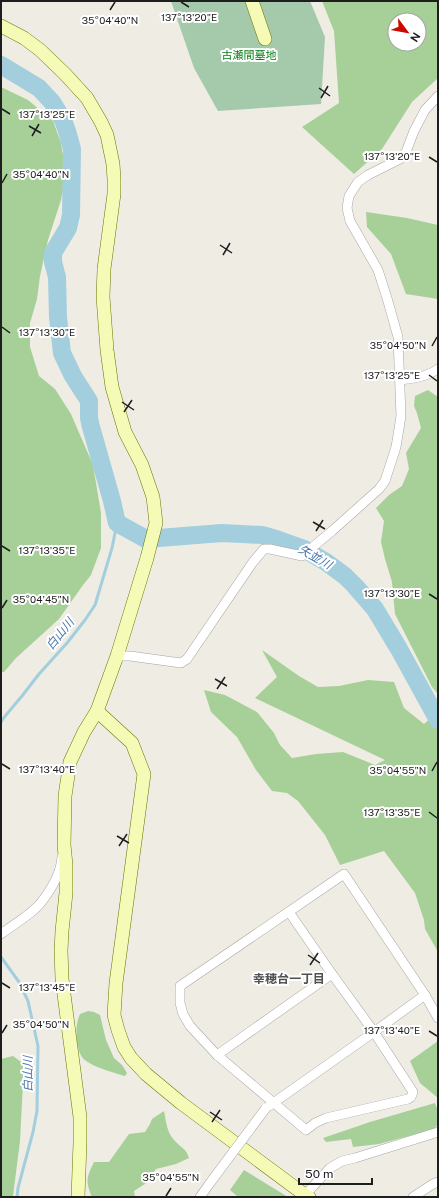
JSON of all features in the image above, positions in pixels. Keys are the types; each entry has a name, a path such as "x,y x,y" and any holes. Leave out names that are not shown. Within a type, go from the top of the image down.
{"main road":[{"path":"252,1 265,39"},
{"path":"1,26 24,38 40,50 65,74 87,98 107,135 113,164 114,180 114,194 104,270 103,297 107,350 112,387 124,432 142,466 154,497 156,523 148,558 117,656 97,711 84,732 70,762 65,796 64,845 66,893 62,931 62,979 80,1117 78,1197"},
{"path":"97,711 132,743 144,774 116,983 114,1014 124,1047 131,1058 146,1074 181,1103 307,1196"}],"street":[{"path":"117,656 130,656 180,663 187,659 253,562 264,549 270,548 302,556 332,532 379,489 385,481 396,447 402,416 398,337 378,270 350,221 347,208 349,196 358,182 368,175 400,159 406,152 414,131 425,110 438,96"},
{"path":"400,380 413,380 438,369"},
{"path":"1,934 43,901 56,880 62,862 64,845"},
{"path":"289,912 374,1032 413,1092 411,1097 408,1099 326,1118 306,1130 270,1106 217,1055 190,1026 183,1014 180,1003 180,986 344,874 425,995 438,1018"},
{"path":"217,1055 332,974"},
{"path":"205,1195 210,1183 270,1106 425,995"},
{"path":"307,1196 330,1168 342,1161 438,1132"},
{"path":"413,1197 438,1182"}],"green space":[{"name":"古瀬間墓地","path":"171,1 310,1 325,37 321,104 218,111 194,68"},
{"path":"322,1 438,1 438,78 412,102 382,149 354,174 302,127 339,103 334,31"},
{"path":"1,87 28,100 53,121 61,143 66,173 61,200 48,240 40,276 37,299 30,323 30,347 39,376 55,389 71,414 93,465 101,513 101,548 91,575 59,619 16,658 4,672 1,672"},
{"path":"366,212 407,218 438,225 438,299 406,294 391,254 367,227"},
{"path":"428,390 438,397 438,694 432,687 395,614 392,582 381,542 384,521 376,508 389,495 402,486 409,469 406,453 421,428 414,406 415,396"},
{"path":"262,650 299,676 318,687 339,686 368,680 394,682 404,708 424,724 438,711 438,952 425,929 424,920 415,893 384,851 340,865 325,835 298,801 287,793 272,791 256,770 237,737 211,712 204,690 225,695 257,712 274,733 280,745 292,758 343,752 375,765 385,760 255,698 277,677"},
{"path":"88,1011 100,1015 106,1040 114,1058 122,1065 127,1073 125,1076 96,1066 85,1060 81,1055 77,1042 77,1024 80,1014"},
{"path":"438,1041 438,1098 420,1083 410,1061"},
{"path":"13,1056 24,1064 20,1141 13,1196 1,1197 1,1059"},
{"path":"435,1103 438,1111 438,1124 434,1129 379,1144 353,1147 351,1139 326,1142 323,1138 370,1122"},
{"path":"164,1111 170,1135 185,1150 189,1158 176,1164 156,1169 145,1184 134,1191 135,1197 92,1197 88,1186 88,1179 94,1162 109,1162 129,1134 145,1132 152,1119"},
{"path":"244,1170 288,1197 238,1197 230,1190"}],"waterway":[{"name":"矢並川","path":"1,65 39,88 52,102 63,120 72,149 71,215 68,228 53,253 53,262 57,277 58,317 62,353 73,376 89,401 89,418 91,427 117,523 146,539 222,533 262,535 304,549 326,562 345,576 375,609 438,720"},
{"name":"白山川","path":"1,722 39,674 67,643 95,605 112,548 117,523"},
{"name":"白山川","path":"1,957 19,982 28,1001 38,1046 37,1111 17,1197"}],"district":[{"name":"幸穂台一丁目","path":"289,979"}]}
